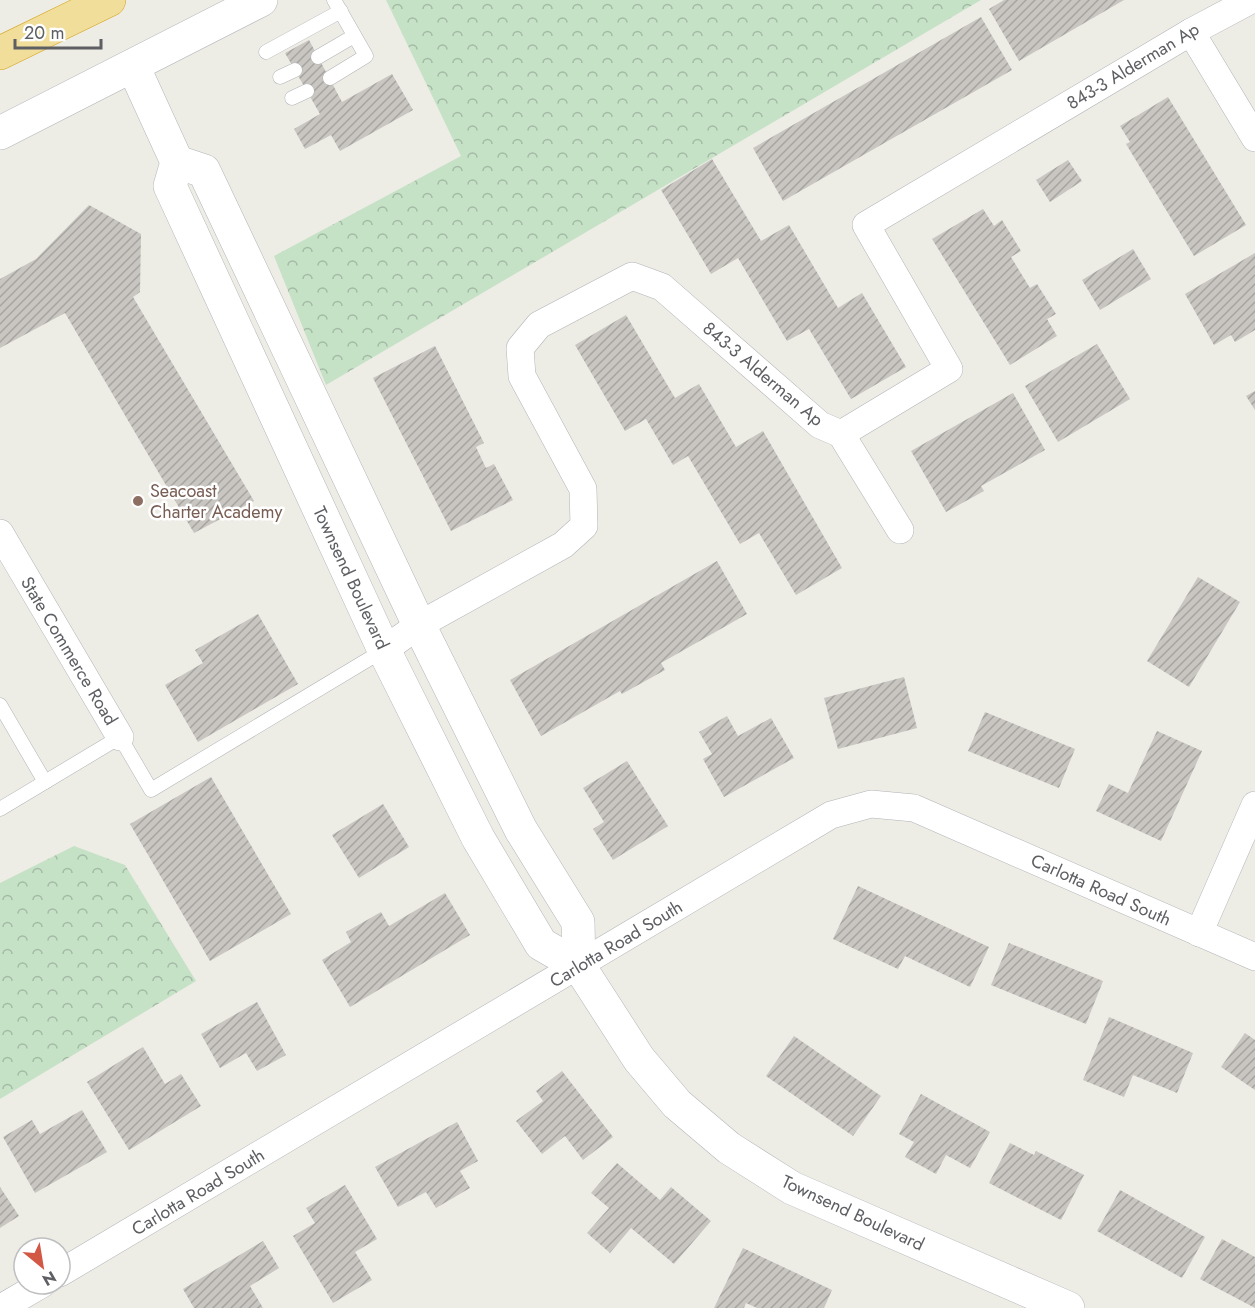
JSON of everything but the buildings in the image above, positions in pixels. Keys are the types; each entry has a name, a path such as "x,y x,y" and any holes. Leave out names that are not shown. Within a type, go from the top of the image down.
{"highway":[{"path":"0,53 109,0"}],"street":[{"path":"0,133 261,0"},
{"name":"843-3 Alderman Ap","path":"384,650 419,625 563,545 584,526 583,489 522,376 520,348 538,325 632,276 662,287 820,425 841,434 949,369 866,225 1191,32 1251,0"},
{"path":"1191,32 1255,138"},
{"path":"133,66 177,162 204,171 419,625 521,830 578,922 579,966"},
{"name":"Townsend Boulevard","path":"177,162 170,186 384,650 478,838 541,944 579,966 639,1059 677,1104 729,1148 792,1188 1068,1308"},
{"path":"841,434 900,530"},
{"name":"State Commerce Road","path":"0,533 120,737"},
{"name":"Carlotta Road South","path":"72,1266 831,815 871,804 914,808 1255,957"},
{"path":"1199,933 1255,805"},
{"path":"2,1308 22,1296"}],"lane":[{"path":"266,52 338,6 366,56 330,78"},
{"path":"318,57 354,36"},
{"path":"280,77 295,70"},
{"path":"292,98 307,91"},
{"path":"0,809 120,737 151,789 384,650"},
{"path":"0,705 45,782"}],"green space":[{"path":"386,0 981,0 326,385 274,256 461,156"},
{"path":"74,846 125,865 196,981 0,1099 0,883"}],"place":[{"name":"Seacoast Charter Academy","path":"138,501"}]}
